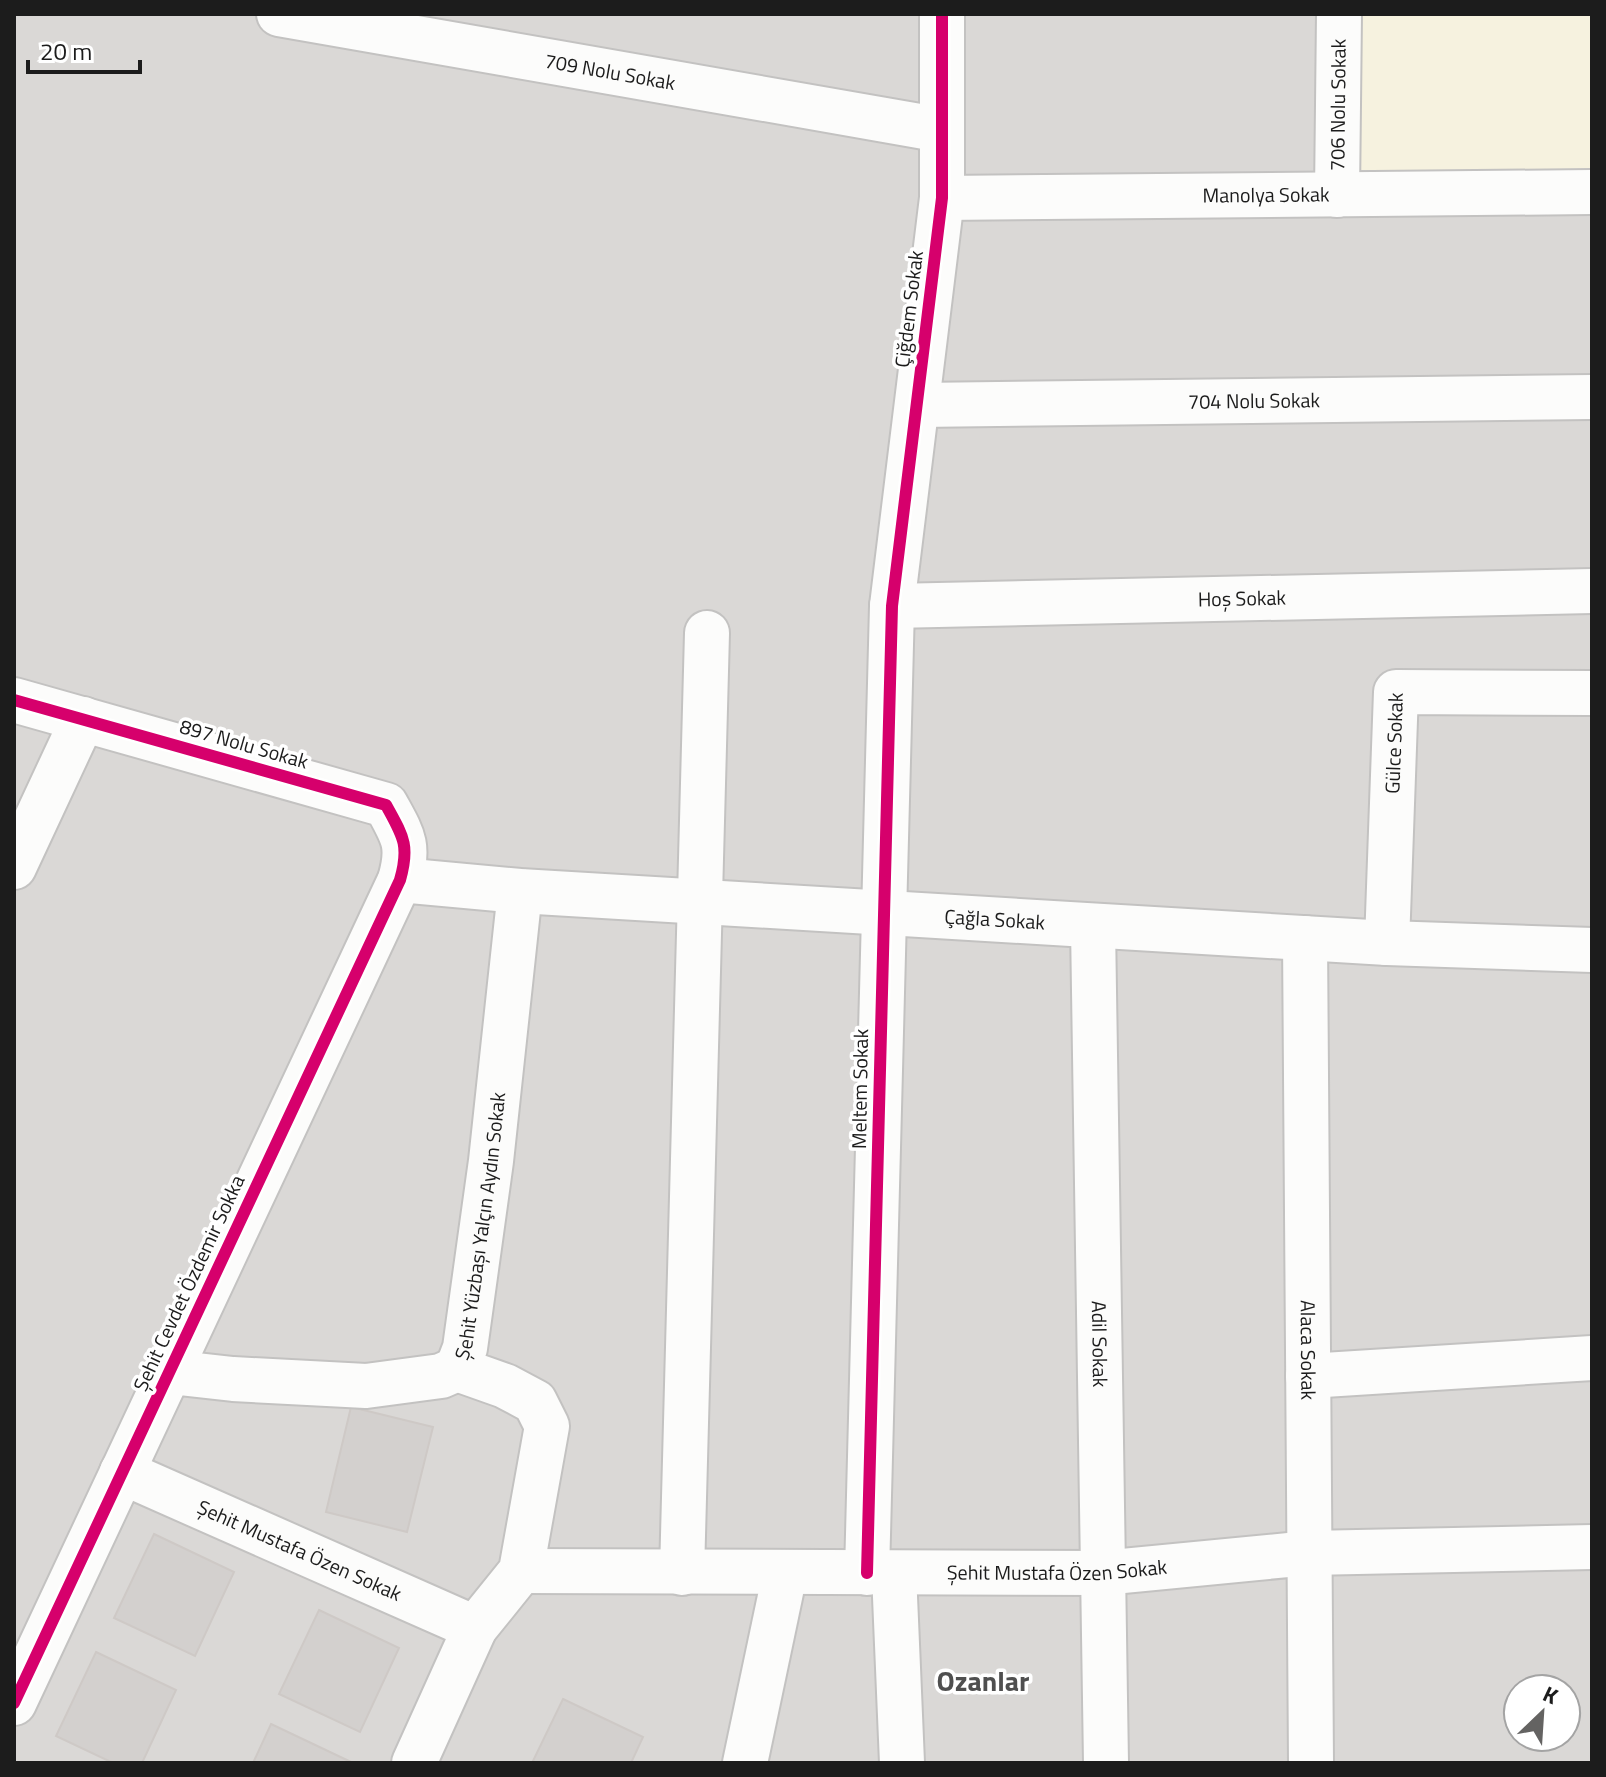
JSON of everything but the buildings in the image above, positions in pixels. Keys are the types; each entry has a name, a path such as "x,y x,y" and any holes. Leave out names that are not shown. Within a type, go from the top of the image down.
{"street":[{"name":"709 Nolu Sokak","path":"279,14 942,130"},
{"name":"Çiğdem Sokak","path":"892,606 942,198 942,14"},
{"name":"706 Nolu Sokak","path":"1337,195 1339,14"},
{"name":"Manolya Sokak","path":"942,198 1592,192"},
{"name":"704 Nolu Sokak","path":"918,405 1592,397"},
{"name":"Hoş Sokak","path":"892,606 1592,591"},
{"name":"Meltem Sokak","path":"892,606 884,913 880,1573 902,1763"},
{"path":"682,1573 707,633"},
{"name":"Gülce Sokak","path":"1387,943 1396,692 1592,693"},
{"name":"897 Nolu Sokak","path":"14,700 386,805 401,833 406,858 400,880"},
{"path":"14,867 83,719"},
{"name":"Çağla Sokak","path":"400,880 520,891 1093,926 1387,943 1592,950"},
{"name":"Şehit Cevdet Özdemir Sokka","path":"14,1703 400,880"},
{"name":"Şehit Yüzbaşı Yalçın Aydın Sokak","path":"414,1763 475,1628 521,1571 547,1426 535,1402 505,1386 457,1369 465,1348 491,1161 520,891"},
{"name":"Adil Sokak","path":"1093,926 1106,1763"},
{"name":"Alaca Sokak","path":"1305,938 1311,1763"},
{"path":"1308,1376 1592,1358"},
{"path":"170,1372 233,1379 366,1386 441,1376 457,1369"},
{"name":"Şehit Mustafa Özen Sokak","path":"122,1472 475,1628"},
{"name":"Şehit Mustafa Özen Sokak","path":"521,1571 1102,1573 1309,1553 1592,1547"},
{"path":"745,1763 785,1573"}],"shaded area":[{"path":"14,14 1592,14 1592,1763 14,1763"},
{"path":"1354,14 1592,14 1592,173 1355,170"}],"cycle path":[{"path":"867,1573 892,606 942,198 942,14"},
{"path":"14,700 386,805 401,833 404,849 400,880 14,1703"}],"district":[{"name":"Ozanlar","path":"983,1681"}]}
